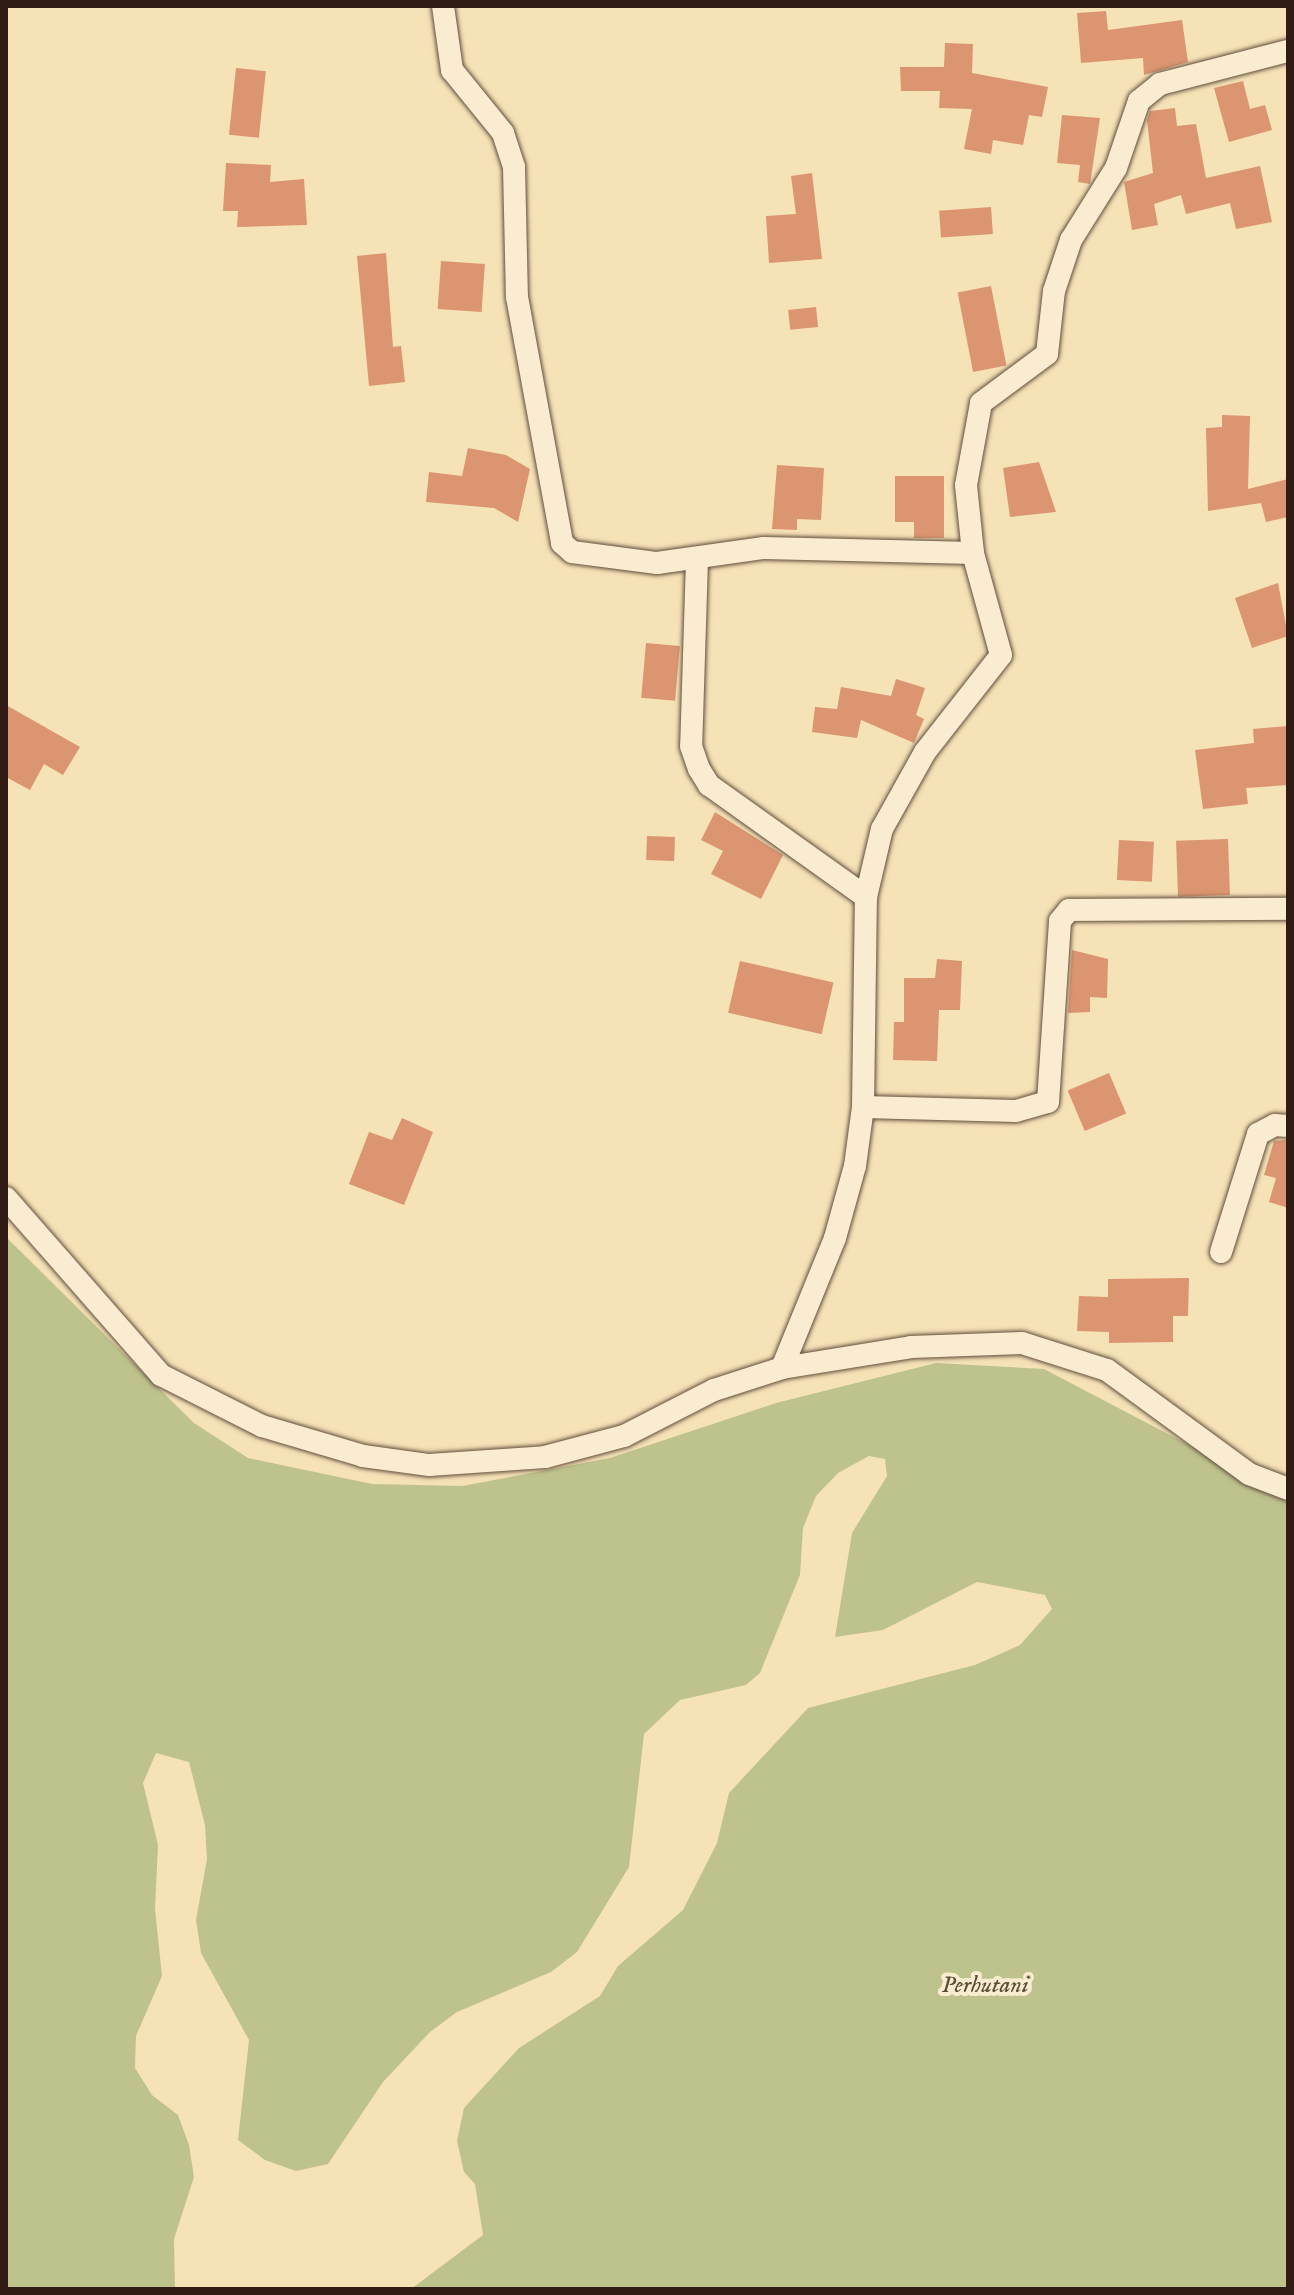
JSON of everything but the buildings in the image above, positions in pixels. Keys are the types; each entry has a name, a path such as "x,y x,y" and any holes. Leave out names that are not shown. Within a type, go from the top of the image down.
{"street":[{"path":"443,6 452,70 503,133 514,167 517,297 562,543 572,552 618,560 697,560 764,548 973,553"},
{"path":"782,1368 849,1195 863,1107 866,897 882,829 901,790 1001,655 973,553 966,474 981,403 1047,354 1054,291 1071,240 1116,168 1139,101 1160,84 1288,51"},
{"path":"697,560 691,746 699,769 709,785 866,897"},
{"path":"863,1107 1016,1111 1048,1102 1060,921 1069,910 1288,909"},
{"path":"1221,1252 1258,1134 1275,1125 1288,1126"},
{"path":"6,1198 161,1375 262,1426 363,1456 468,1465 576,1451 624,1436 714,1390 782,1368 975,1342 1066,1352 1107,1370 1249,1474 1288,1489"}],"green space":[{"name":"Perhutani","path":"6,1237 194,1423 248,1458 372,1484 462,1486 610,1458 776,1403 936,1363 1044,1369 1288,1497 1288,2289 411,2289 483,2235 475,2184 464,2172 457,2141 464,2108 519,2048 600,1996 618,1966 683,1910 717,1843 729,1793 808,1708 975,1665 1020,1645 1052,1609 1045,1595 977,1582 883,1630 835,1637 852,1533 887,1476 885,1459 869,1456 838,1473 816,1496 803,1528 800,1575 760,1673 746,1685 680,1700 644,1734 629,1867 577,1952 551,1972 457,2012 430,2032 383,2082 328,2164 296,2171 265,2160 238,2140 249,2040 201,1953 196,1920 207,1859 205,1825 189,1762 156,1753 143,1783 158,1845 155,1909 162,1976 136,2036 135,2068 152,2095 178,2115 189,2145 194,2177 174,2239 175,2289 6,2289"}]}
